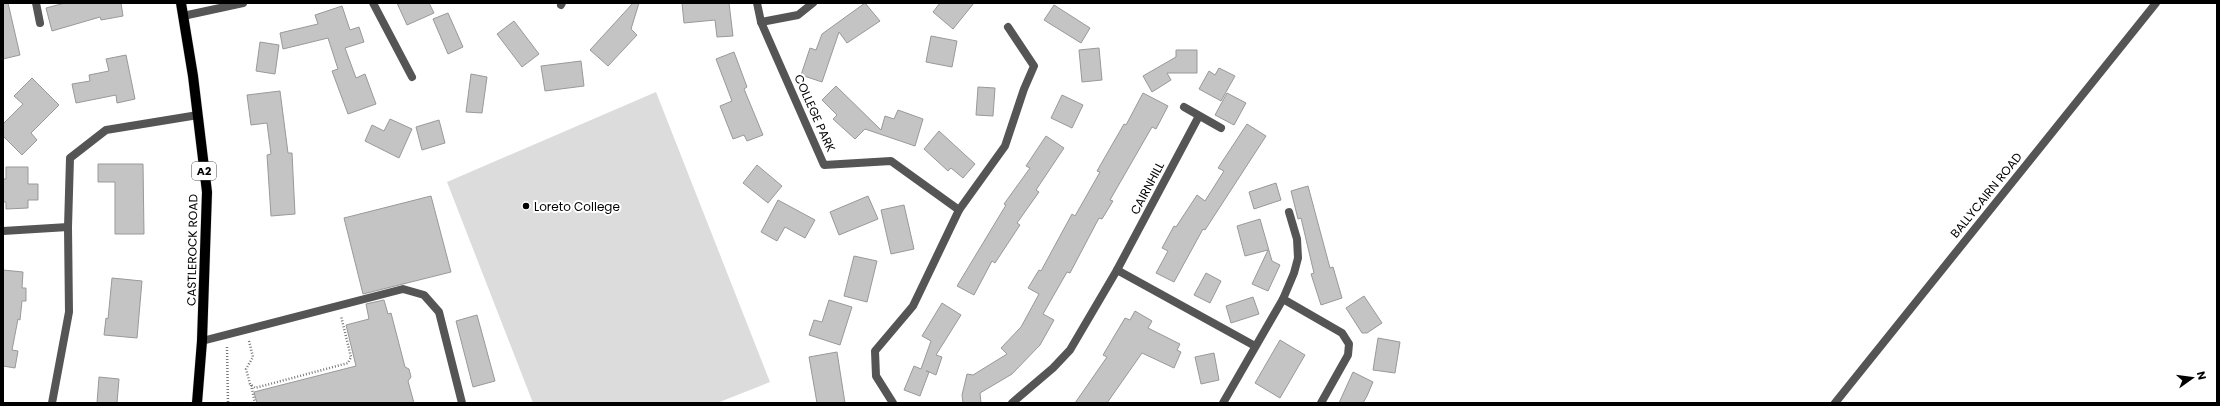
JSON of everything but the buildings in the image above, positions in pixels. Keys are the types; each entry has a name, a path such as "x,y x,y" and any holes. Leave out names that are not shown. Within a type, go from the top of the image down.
{"main road":[{"name":"CASTLEROCK ROAD","path":"181,3 198,115 207,192 202,341 197,403"}],"street":[{"path":"36,3 40,23"},
{"path":"184,16 243,3"},
{"path":"373,3 412,77"},
{"name":"COLLEGE PARK","path":"757,3 761,22 824,165 891,161 959,210"},
{"path":"761,22 798,15 814,3"},
{"name":"BALLYCAIRN ROAD","path":"1835,403 2156,3"},
{"path":"893,403 876,376 875,351 914,306 959,210 1005,146 1024,89 1034,66 1008,27"},
{"path":"1184,107 1221,128"},
{"path":"52,403 69,312 68,227 70,158 106,130 198,115"},
{"name":"CAIRNHILL","path":"1012,403 1053,368 1070,350 1117,270 1199,116"},
{"path":"1223,403 1283,299 1294,273 1298,258 1297,239 1289,212"},
{"path":"3,231 68,227"},
{"path":"1117,270 1255,346"},
{"path":"202,341 403,289 424,295 439,312 462,403"},
{"path":"1283,299 1342,333 1349,344 1348,355 1321,403"}],"path":[{"path":"250,384 255,388 348,363 351,357 339,310"},
{"path":"244,340 249,339 253,357 246,368 255,403"},
{"path":"228,403 226,347 232,344"}],"shaded area":[{"path":"656,92 770,382 717,403 533,403 447,182"}],"place":[{"name":"Loreto College","path":"526,206"}]}
